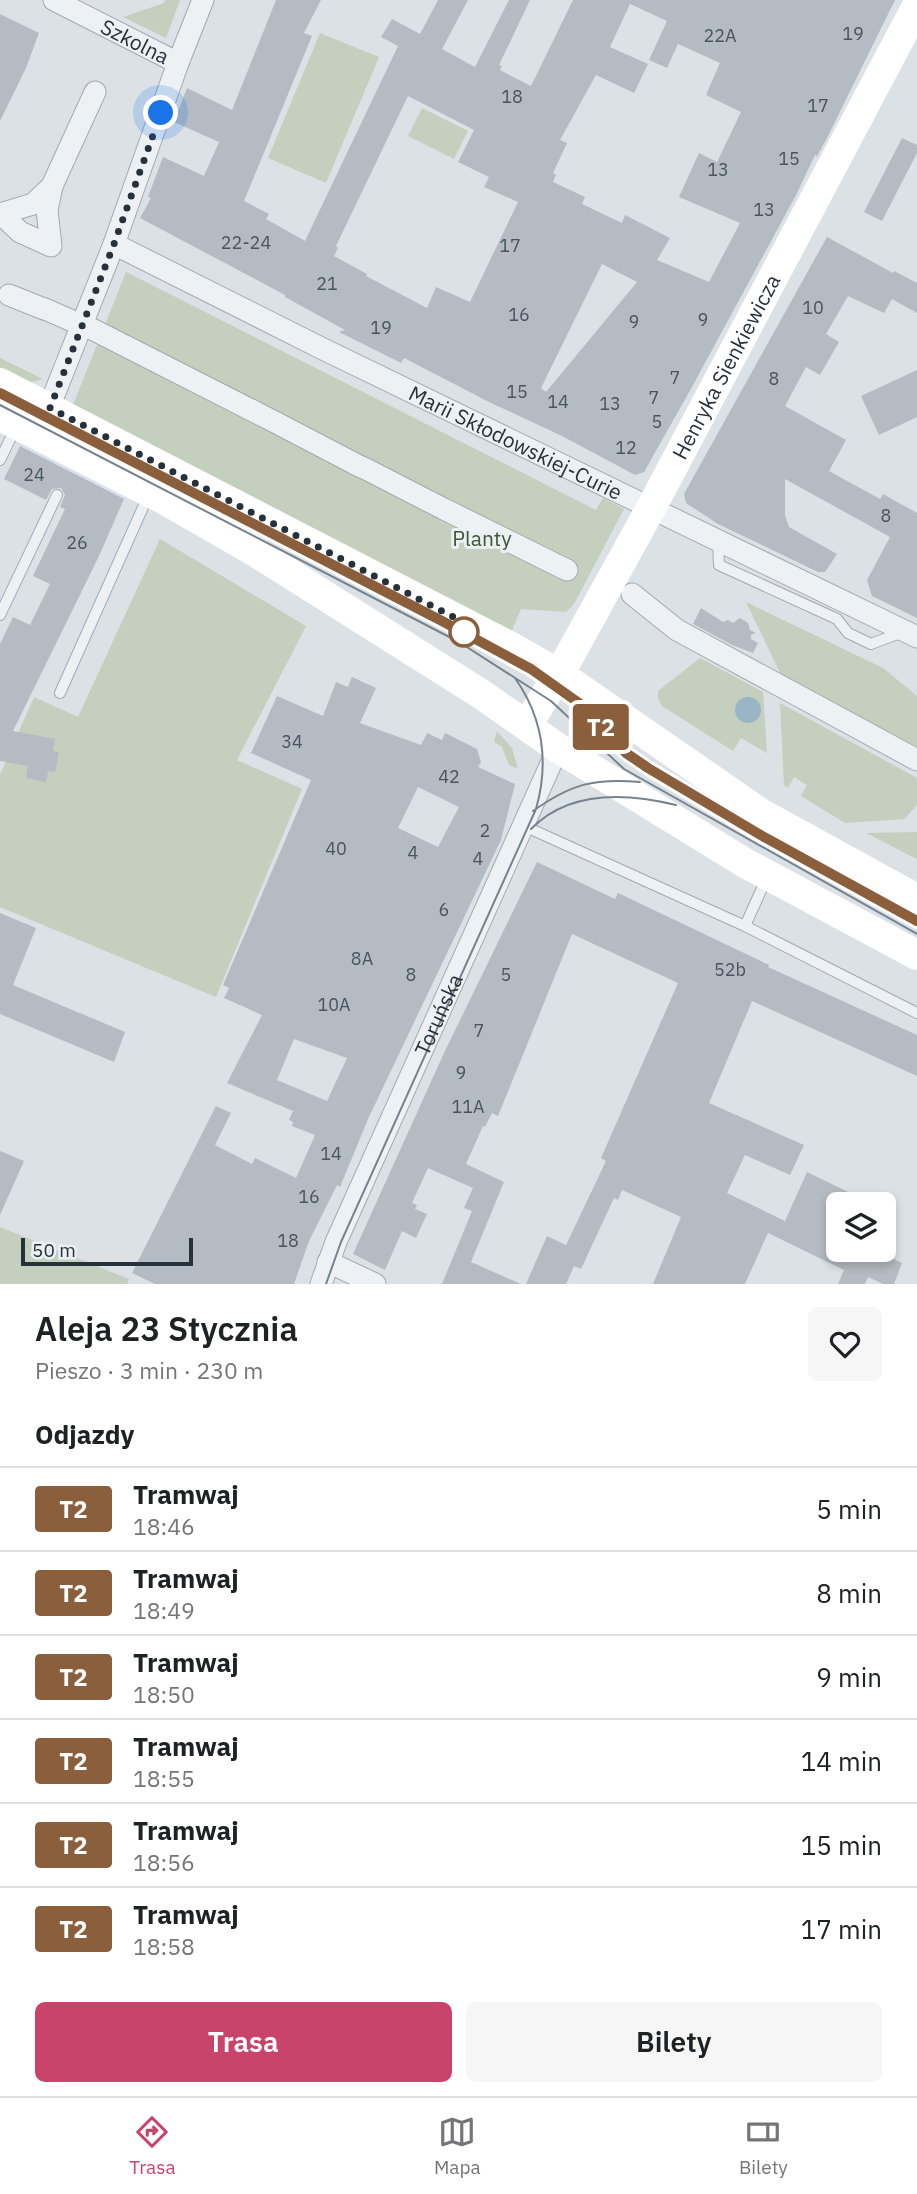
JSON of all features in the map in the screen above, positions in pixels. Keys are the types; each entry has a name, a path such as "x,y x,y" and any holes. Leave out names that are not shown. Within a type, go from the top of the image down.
{"street":[{"name":"Szkolna","path":"54,0 178,63"},
{"path":"26,421 114,244 203,0"},
{"name":"Henryka Sienkiewicza","path":"527,725 559,674 651,508 917,6"},
{"path":"0,214 20,232 50,250 47,210 52,186 95,92"},
{"path":"0,214 33,204 52,186"},
{"name":"Marii Skłodowskiej-Curie","path":"114,244 345,360 911,634"},
{"path":"4,293 80,324 567,570"},
{"path":"0,383 26,421 75,459 164,500 254,551 527,725 558,748 769,875 917,955"},
{"path":"26,421 438,609 559,674 762,814 917,899"},
{"path":"632,594 677,630 917,760"},
{"name":"Toruńska","path":"321,1284 328,1262 558,748"},
{"path":"328,1262 375,1284"}],"lane":[{"path":"0,460 26,421"},
{"path":"0,615 57,495"},
{"path":"60,693 144,505"},
{"path":"524,826 745,926 917,1013"},
{"path":"745,926 769,875"}],"green space":[{"path":"165,0 180,0 166,38 123,17 164,3"},
{"path":"320,33 379,57 326,183 268,158"},
{"path":"422,108 468,131 454,159 408,136"},
{"name":"Planty","path":"126,272 596,510 603,498 624,509 574,604 566,612 521,609 509,637 71,410"},
{"path":"0,358 43,379 24,384 0,376"},
{"path":"160,539 306,626 237,760 302,789 216,997 0,907 0,775 34,697 78,717"},
{"path":"746,602 883,668 917,696 917,747 782,677"},
{"path":"700,658 763,692 767,753 741,738 733,751 662,706 658,691"},
{"path":"780,703 917,778 917,805 904,819 845,823 801,796 807,785 794,777 788,788 784,785"},
{"path":"497,731 512,748 518,769 509,765 502,747 494,742"},
{"path":"917,832 917,859 866,833"},
{"path":"0,1227 129,1279 127,1284 0,1284"}],"water":[{"path":"748,697 757,701 761,710 757,719 748,723 739,719 735,710 739,701"}],"building":[{"path":"276,0 321,0 304,33 312,36 244,201 269,214 266,219 305,241 398,46 381,37 392,19 420,34 438,0 468,0 442,49 475,67 509,0 530,0 499,65 502,66 500,70 531,86 573,0 895,0 826,140 817,156 815,155 692,387 644,472 635,475 404,358 401,363 339,332 345,330 140,218 151,198 148,197 163,157 204,176 219,142 174,122 187,88 232,110","holes":["630,4 667,21 649,60 667,68 678,44 720,63 706,95 741,112 717,162 699,153 679,197 740,223 709,282 657,260 670,238 625,215 622,223 582,204 585,197 553,182 556,175 553,173 567,143 560,140 596,75 634,93 648,64 610,47","408,96 474,130 458,162 489,177 484,187 518,202 470,302 436,287 427,308 334,256 338,248 336,246","602,264 637,282 546,392 541,388"]},
{"path":"0,14 39,33 26,68 0,121"},
{"path":"902,138 917,145 917,153 882,221 864,212"},
{"path":"827,237 917,283 917,313 892,299 884,313 848,296 826,334 839,342 820,375 806,367 785,406 846,440 829,471 880,499 883,494 917,513 917,618 872,596 867,580 890,537 785,479 785,515 789,527 837,554 825,572 818,572 718,524 686,503 684,494"},
{"path":"917,370 917,417 879,435 861,396"},
{"path":"20,446 124,499 13,731 55,739 53,751 59,752 55,772 48,771 46,782 26,778 28,766 0,761 0,644 13,617 30,625 50,584 33,576 65,509 60,507 65,495 61,488 52,489 46,500 4,479"},
{"path":"701,608 723,622 728,620 733,623 740,618 748,623 750,630 756,633 751,635 751,639 758,643 753,653 693,624"},
{"path":"352,677 376,688 360,723 421,745 427,733 442,740 445,733 477,749 481,762 478,767 515,784 501,840 368,1119 340,1187 337,1185 309,1241 294,1284 155,1284 132,1273 216,1106 231,1113 215,1145 252,1164 255,1158 296,1178 315,1135 292,1126 293,1122 289,1120 293,1111 227,1083 262,1015 224,998 229,988 223,985 311,780 251,753 277,696 323,716 336,682 348,687","holes":["418,787 459,807 438,847 398,828","294,1039 347,1058 327,1101 277,1080"]},
{"path":"537,862 615,899 618,893 769,965 768,967 917,1035 917,1076 752,1001 709,1103 804,1145 790,1175 745,1155 727,1193 785,1221 807,1172 848,1192 826,1192 826,1261 768,1233 745,1284 653,1284 681,1217 622,1190 618,1200 614,1198 581,1269 574,1266 566,1284 526,1284 547,1236 566,1245 606,1161 601,1158 678,983 572,934 498,1116 492,1113 485,1127 483,1126 466,1164 504,1182 471,1262 521,1284 442,1284 472,1211 464,1208 473,1188 428,1168 412,1203 417,1205 415,1209 427,1214 416,1238 402,1231 385,1270 353,1254 444,1053"},
{"path":"0,913 36,928 13,985 125,1032 114,1062 0,1014"},
{"path":"0,1151 24,1161 0,1215"},
{"path":"896,1260 902,1263 894,1284 883,1284 868,1277 865,1284 838,1284 844,1270 828,1262"}],"tram line":[{"name":"T2","path":"0,393 531,669 579,703 626,753 648,768 764,837 917,921"},
{"path":"0,405 459,642 551,701 624,769 917,934"},
{"path":"157,473 531,669 579,703 615,742 639,762 764,837 917,921"},
{"path":"326,1284 341,1242 536,809 542,775 541,741 532,709 515,678"},
{"path":"533,811 559,795 584,785 609,781 640,782"},
{"path":"531,829 546,816 563,807 599,798 638,798 676,805"}],"route":[{"path":"161,113 114,244 50,408 467,624 464,632"}]}
